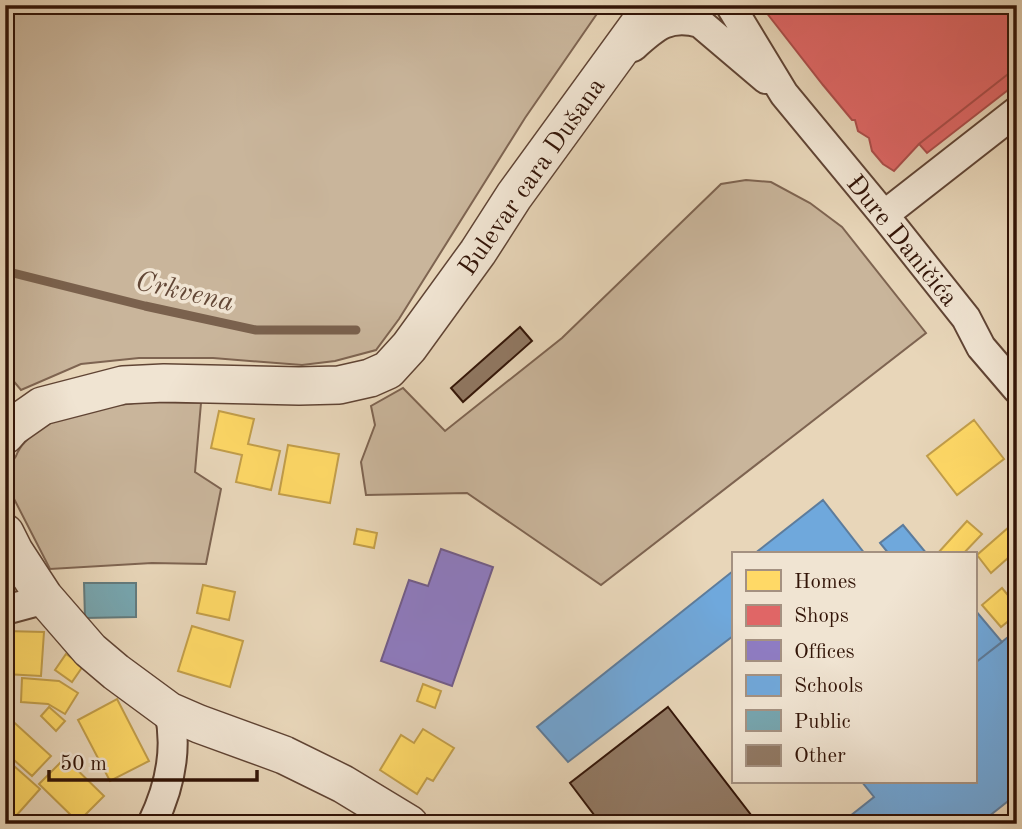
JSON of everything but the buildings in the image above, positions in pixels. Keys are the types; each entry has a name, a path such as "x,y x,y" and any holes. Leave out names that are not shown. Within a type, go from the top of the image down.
{"street":[{"name":"Bulevar cara Dušana","path":"5,435 42,406 123,385 339,385 370,378 388,370 409,347 478,252 514,196 653,5"},
{"name":"Đure Daničića","path":"730,5 784,94 966,318 981,347 1017,389"},
{"name":"Đure Daničića","path":"601,76 662,24 687,19 700,23 784,94"},
{"path":"884,215 1017,111"},
{"path":"5,533 44,597 90,650 169,711 284,755 355,790 409,824"},
{"path":"5,610 44,597"},
{"path":"152,824 171,767 173,734 169,711"}],"shaded area":[{"path":"5,5 603,5 525,118 399,319 376,350 335,361 302,365 213,358 139,358 81,364 21,390 5,371"},
{"path":"746,180 771,182 810,203 842,227 926,333 601,585 467,493 366,495 361,462 375,425 371,406 403,388 445,431 562,338 721,184"},
{"path":"141,402 201,403 195,472 221,489 206,564 152,563 50,569 10,491 7,472 10,465 25,442 64,417"}],"waterway":[{"name":"Crkvena","path":"5,271 256,330 356,330"}]}
